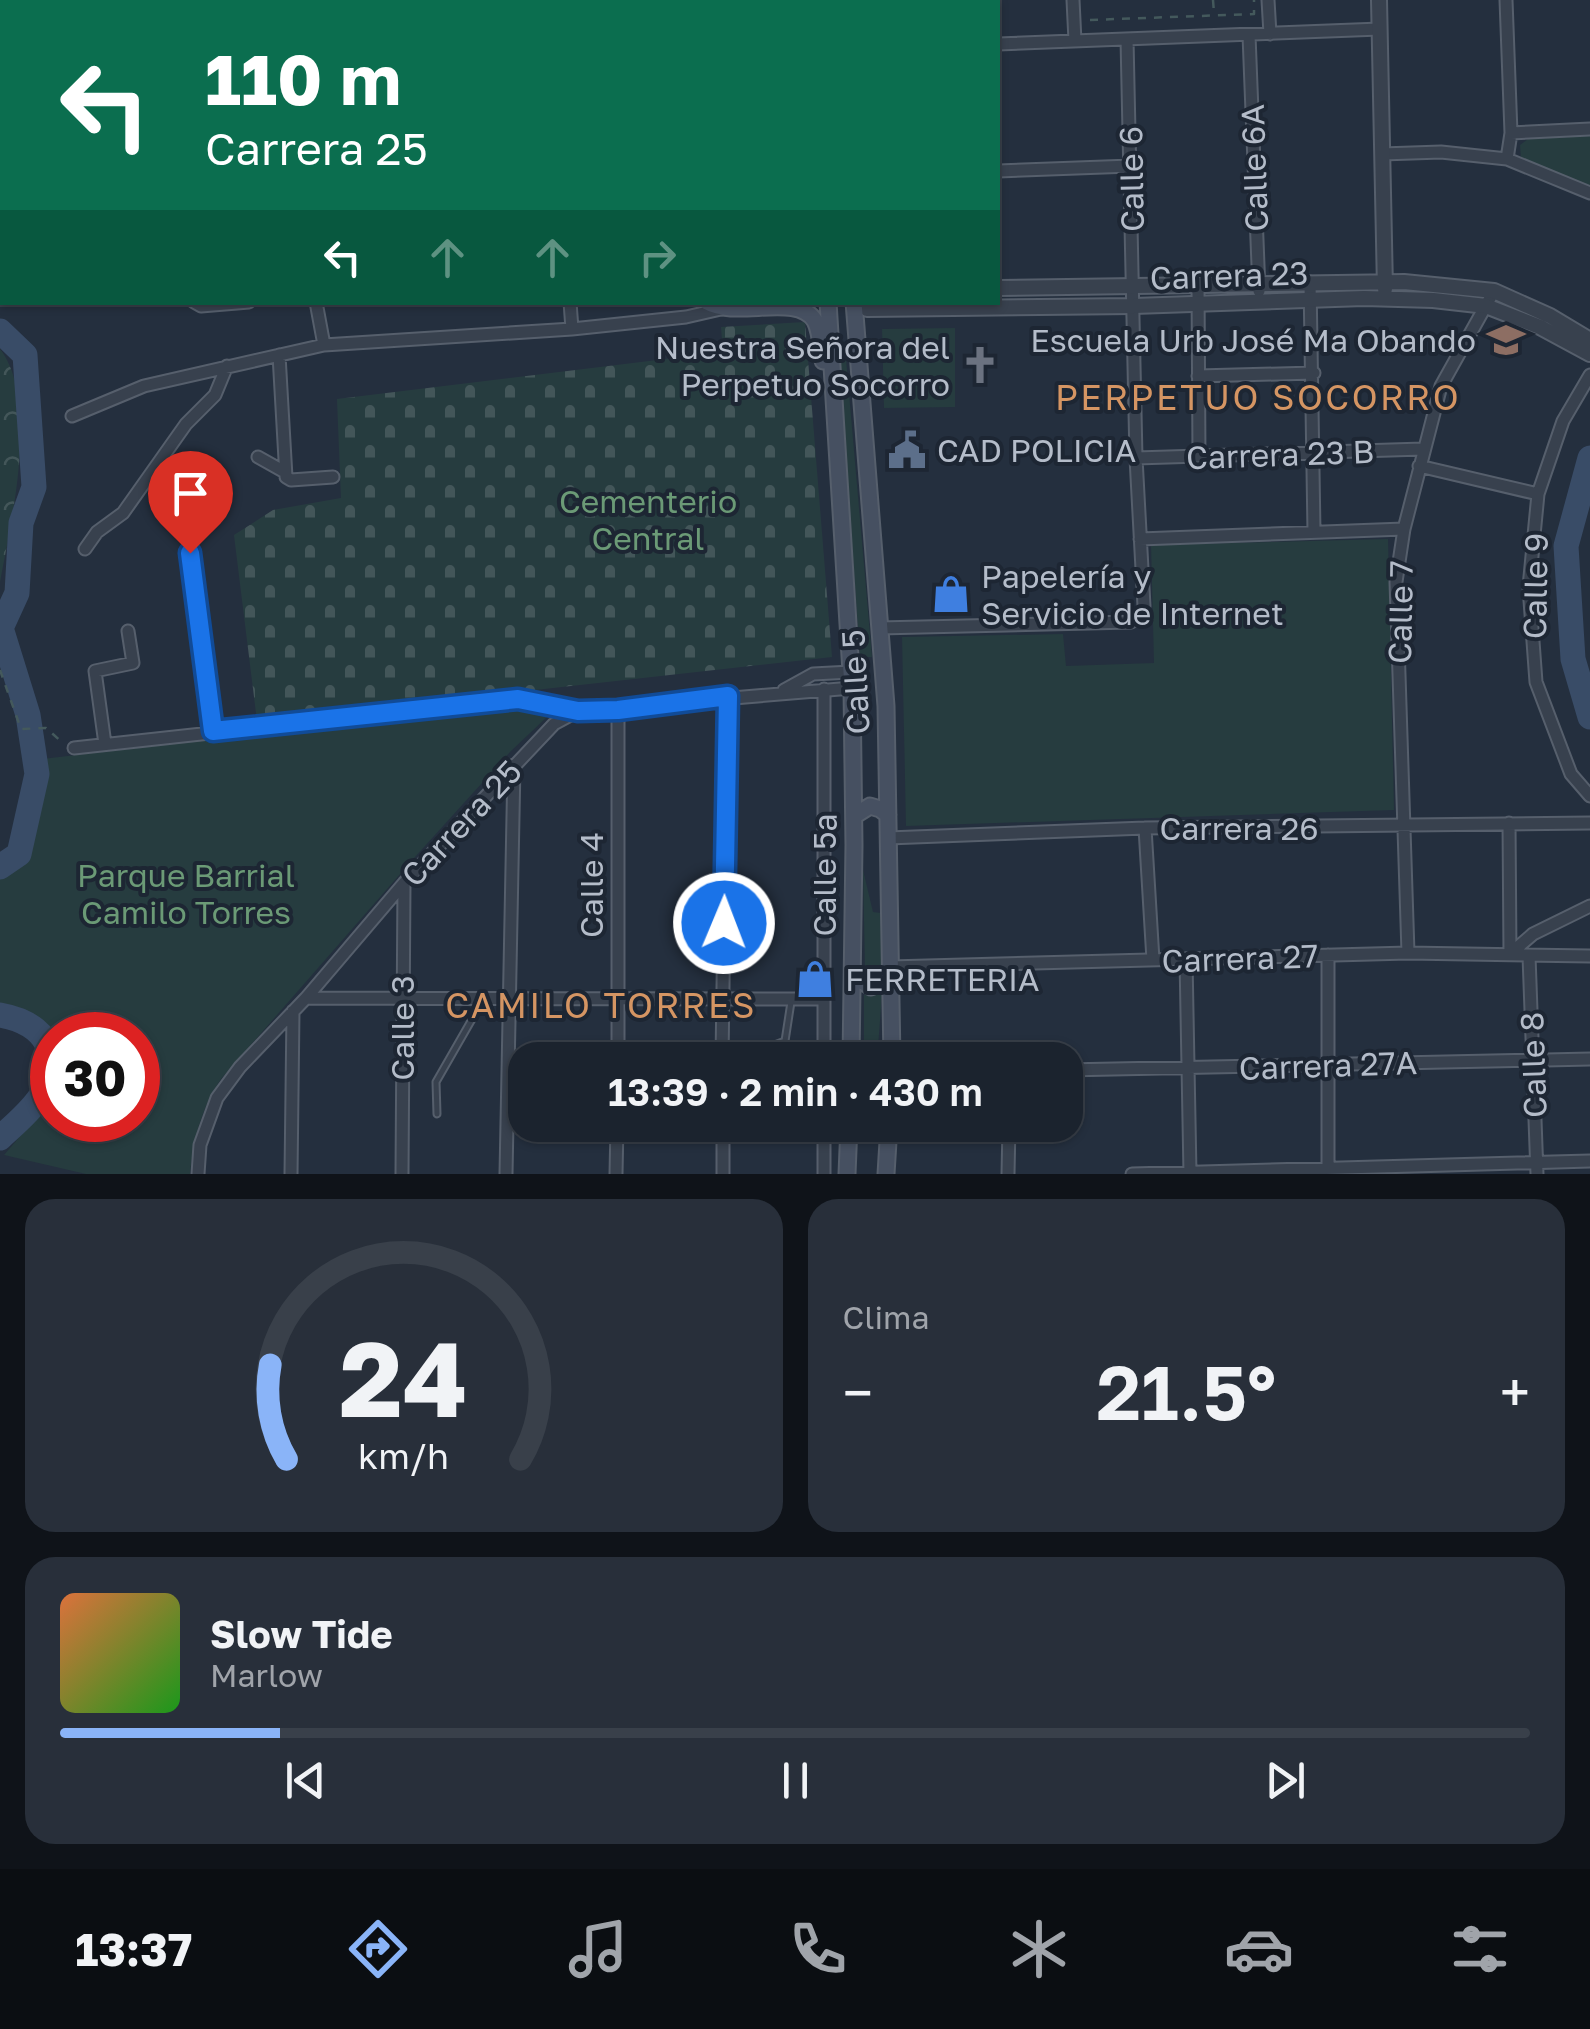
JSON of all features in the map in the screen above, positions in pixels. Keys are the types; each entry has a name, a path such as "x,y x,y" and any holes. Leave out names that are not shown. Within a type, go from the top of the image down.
{"main road":[{"name":"Calle 5","path":"828,305 852,680 851,1042"},
{"name":"Calle 5","path":"857,305 886,706 892,1042"},
{"name":"Calle 5","path":"714,306 799,308 816,322 823,362 834,391"},
{"path":"852,680 865,667 874,671 886,706"},
{"path":"854,816 870,806 888,815"},
{"path":"853,975 871,987 891,973"},
{"path":"847,1174 848,1142"},
{"path":"886,1174 888,1142"}],"street":[{"path":"1074,0 1075,41"},
{"path":"1268,0 1270,34"},
{"path":"1379,0 1385,298"},
{"path":"1506,0 1511,133 1507,159"},
{"path":"1000,44 1380,29"},
{"name":"Calle 6A","path":"1249,35 1259,302"},
{"name":"Calle 6","path":"880,628 1131,622 1140,617 1144,606 1136,458 1127,40"},
{"path":"1511,133 1590,129"},
{"path":"1382,154 1458,153 1507,159 1590,193"},
{"path":"1000,171 1131,166"},
{"name":"Carrera 23","path":"1000,288 1385,281 1494,291 1550,316 1590,340"},
{"path":"1310,282 1314,532"},
{"path":"1198,285 1200,457"},
{"name":"Calle 7","path":"1408,952 1396,582 1404,529 1441,386 1494,291"},
{"name":"Carrera 23","path":"862,305 868,309 1134,306 1385,298 1486,306 1540,327 1590,354"},
{"path":"317,305 324,345"},
{"path":"570,305 572,328"},
{"path":"686,317 687,305"},
{"path":"72,416 144,386 324,345 686,317 714,306"},
{"path":"279,356 284,471"},
{"path":"85,549 97,532 123,513 186,424 215,395 227,366"},
{"path":"1198,376 1314,372"},
{"name":"Calle 9","path":"1590,375 1563,422 1538,494 1529,587 1536,682 1571,774 1590,796"},
{"name":"Carrera 23 B","path":"1136,458 1423,449"},
{"path":"258,456 284,471 291,480 333,477"},
{"path":"1419,466 1538,494"},
{"path":"1140,540 1404,529"},
{"path":"190,553 213,731"},
{"path":"105,744 95,670 132,663 128,630"},
{"path":"780,693 813,674 852,680"},
{"path":"74,748 518,699 578,711 618,710 824,689 852,680"},
{"name":"Calle 5ª","path":"824,689 824,1042"},
{"path":"722,1042 728,696"},
{"name":"Calle 4","path":"618,710 618,1042"},
{"name":"Carrera 25","path":"198,1174 200,1146 217,1098 240,1067 514,765 554,724 578,711"},
{"path":"506,1174 514,765"},
{"name":"Carrera 26","path":"888,838 1146,828 1590,823"},
{"path":"1509,824 1510,954"},
{"path":"1146,828 1152,960"},
{"name":"Calle 3","path":"402,1174 404,883"},
{"path":"1510,954 1533,934 1590,906"},
{"name":"Carrera 27","path":"891,973 1408,952 1590,956"},
{"path":"1328,956 1328,1170"},
{"name":"Calle 8","path":"1529,956 1537,1168"},
{"path":"1186,959 1190,1173"},
{"path":"306,998 824,999"},
{"path":"292,1174 293,1011"},
{"name":"Carrera 27A","path":"1083,1070 1590,1059"},
{"path":"616,1174 617,1142"},
{"path":"722,1142 722,1174"},
{"path":"824,1142 824,1174"},
{"path":"1008,1142 1008,1174"},
{"path":"1132,1174 1537,1168 1590,1161"}],"lane":[{"path":"437,1114 436,1082 475,1014 478,998"},
{"path":"781,1042 788,1036 792,999"}],"path":[{"path":"1214,0 1214,14"},
{"path":"1086,20 1254,14 1254,0"},
{"path":"0,670 21,729 46,728 55,739 74,748"}],"green space":[{"path":"1590,136 1590,189 1521,159 1520,145 1528,139"},
{"name":"Cementerio Central","path":"805,322 832,657 257,721 234,535 273,510 341,498 337,399 723,352 721,327"},
{"path":"955,328 955,407 884,408 882,329"},
{"path":"845,347 872,657 860,657 838,348"},
{"path":"0,349 12,371 20,430 15,496 0,582"},
{"path":"1388,539 1394,810 906,826 902,637 1063,634 1066,666 1154,663 1151,545"},
{"name":"Parque Barrial Camilo Torres","path":"538,710 546,712 547,717 415,857 221,1079 200,1124 190,1174 86,1174 4,1155 30,1125 30,1142 160,1142 160,1012 30,1014 0,1005 0,873 23,862 41,788 42,759 457,714"},
{"path":"863,870 873,912 881,913 881,972 865,971"},
{"path":"864,995 882,995 878,1042 864,1042"}],"waterway":[{"path":"0,331 25,355 34,487 21,523 17,593 1,628 28,715 37,774 19,854 0,867"},
{"path":"1590,458 1566,546 1573,659 1590,717"},
{"path":"0,1015 29,1025 47,1043 51,1055 48,1082 40,1097 0,1138"}],"place":[{"name":"Escuela Urb José Ma Obando","path":"1506,340"},
{"name":"Nuestra Señora del Perpetuo Socorro","path":"980,365"},
{"name":"CAD POLICIA","path":"907,450"},
{"name":"Papelería y Servicio de Internet","path":"951,594"},
{"name":"FERRETERIA","path":"815,979"}],"district":[{"name":"PERPETUO SOCORRO","path":"1258,397"},
{"name":"CAMILO TORRES","path":"601,1005"}],"route":[{"path":"190,553 213,731 518,699 578,711 728,696 724,923"}]}
